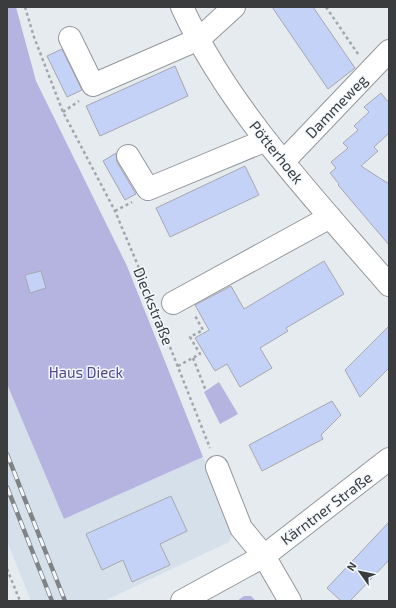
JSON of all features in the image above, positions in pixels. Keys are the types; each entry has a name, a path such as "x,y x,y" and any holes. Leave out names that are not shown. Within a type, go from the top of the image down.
{"street":[{"name":"Pötterhoek","path":"182,7 214,67 266,140 389,285"},
{"path":"70,38 93,85 199,39 234,7"},
{"name":"Dammeweg","path":"284,161 389,51"},
{"path":"128,156 148,189 266,140"},
{"path":"167,304 330,217"},
{"name":"Kärntner Straße","path":"182,601 264,556 389,459"},
{"path":"217,467 241,528 264,556 290,601"}],"path":[{"name":"Dieckstraße","path":"25,7 34,37 63,112 115,211 167,304 178,366 217,467"},
{"path":"326,7 370,70"},
{"path":"63,112 79,100"},
{"path":"167,304 203,330 190,337 200,354 178,366"},
{"path":"192,358 206,391"},
{"path":"7,569 20,601"}],"shaded area":[{"path":"7,384 64,519 203,457 232,528 232,535 229,542 104,601 31,601 7,541"}],"green space":[{"name":"Haus Dieck","path":"7,7 16,7 36,81 127,266 203,457 64,519 7,384"},
{"path":"219,382 238,414 220,424 204,392"},
{"path":"244,596 251,596 256,601 237,601"}],"building":[{"path":"272,7 313,7 355,68 328,89"},
{"path":"62,49 82,90 67,97 47,56"},
{"path":"175,66 188,96 100,136 86,106"},
{"path":"381,93 389,103 389,133 374,147 378,151 361,166 389,184 389,245 338,185 339,184 330,173 336,168 331,162 348,148 343,143 358,130 354,126 369,112 364,107"},
{"path":"116,153 117,162 136,194 125,200 103,161"},
{"path":"245,166 259,195 170,237 156,208"},
{"path":"324,261 344,294 286,328 288,331 260,348 272,368 240,387 227,364 215,371 195,338 209,330 195,305 231,286 244,309"},
{"path":"41,271 46,288 30,293 25,275"},
{"path":"389,326 389,368 360,397 345,370"},
{"path":"332,401 341,415 321,435 323,439 262,471 249,445"},
{"path":"171,496 187,531 160,544 170,565 132,582 123,560 102,570 86,534"},
{"path":"389,522 389,560 350,601 341,601 327,588"}],"railway":[{"path":"7,454 65,601"},
{"path":"7,487 52,601"}]}
